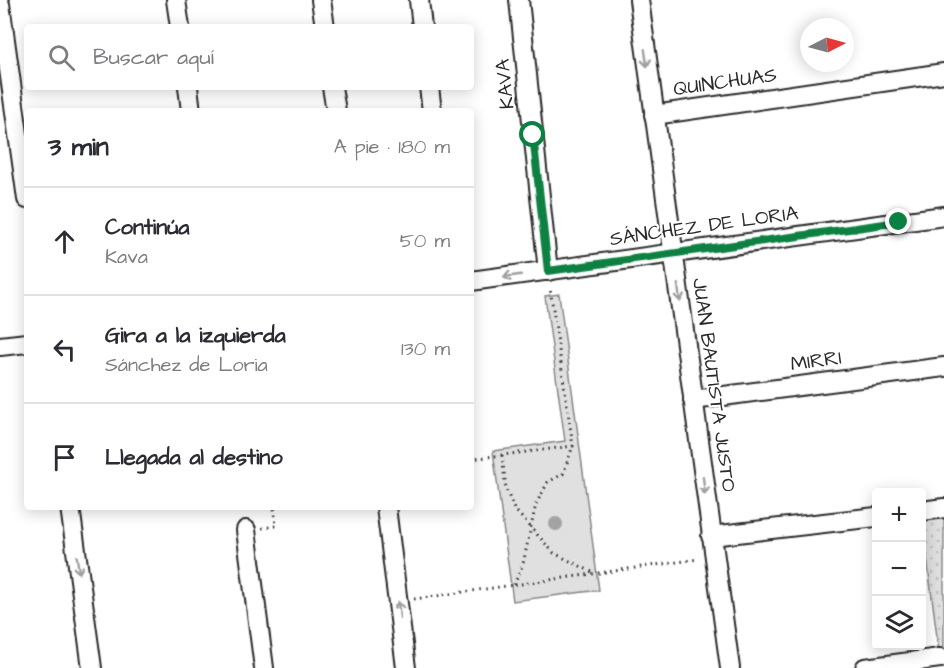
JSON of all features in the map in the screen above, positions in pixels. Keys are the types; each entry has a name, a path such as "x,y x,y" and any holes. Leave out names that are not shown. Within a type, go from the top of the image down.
{"street":[{"path":"176,0 180,24"},
{"path":"321,0 324,24"},
{"path":"419,0 422,24"},
{"name":"KAVA","path":"519,0 548,271"},
{"name":"JUAN BAUTISTA JUSTO","path":"639,0 730,668"},
{"path":"0,4 24,177"},
{"name":"QUINCHUAS","path":"654,115 944,74"},
{"path":"188,90 191,108"},
{"path":"332,90 336,108"},
{"path":"429,90 432,108"},
{"name":"SÁNCHEZ DE LORIA","path":"474,281 944,216"},
{"path":"0,346 24,343"},
{"name":"MIRRI","path":"693,400 944,367"},
{"path":"926,510 944,508"},
{"path":"70,510 92,668"},
{"path":"386,510 406,668"},
{"path":"711,536 872,517"},
{"path":"246,530 264,668"},
{"path":"865,668 940,658"}],"path":[{"path":"514,585 523,564 536,504 548,482 563,474 573,446 548,271"},
{"path":"474,459 573,446"},
{"path":"502,455 506,489 514,509 554,554 596,574"},
{"path":"246,530 276,526 274,510"},
{"path":"398,601 714,557"}],"shaded area":[{"path":"559,294 599,590 513,601 493,451 565,441 545,296"},
{"path":"944,508 944,668 941,668 926,550 926,517"}],"route":[{"path":"533,135 548,271 899,222"}]}
